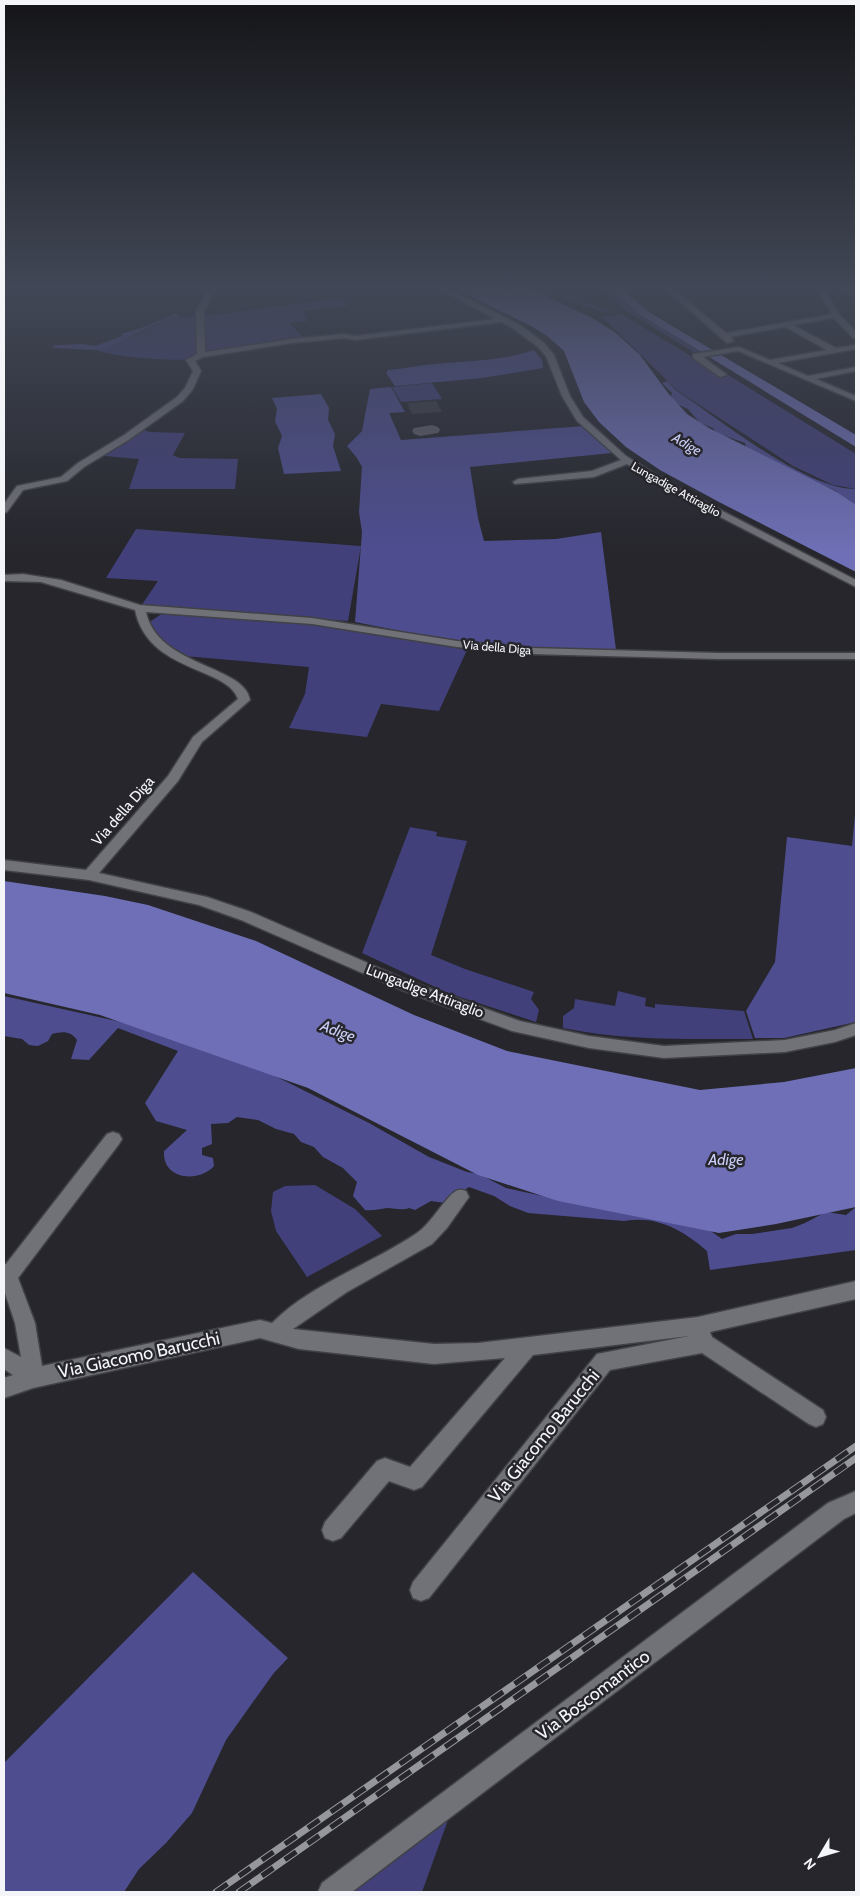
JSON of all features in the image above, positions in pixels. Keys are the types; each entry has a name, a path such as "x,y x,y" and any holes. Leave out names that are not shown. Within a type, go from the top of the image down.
{"street":[{"path":"4,510 20,488 64,479 80,465 127,437 180,399 189,389 195,374"},
{"name":"Lungadige Attiraglio","path":"557,374 562,389 580,419 591,431 628,461 673,489 856,584"},
{"path":"800,374 856,399"},
{"path":"809,378 827,374"},
{"path":"518,482 594,474 628,461"},
{"name":"Via della Diga","path":"4,578 25,576 51,580 75,586 122,605 140,608 312,621 457,644 531,651 718,656 856,656"},
{"name":"Via della Diga","path":"89,875 173,778 197,740 244,700 244,697 235,685 196,667 158,644 152,638 140,614 140,608"},
{"name":"Lungadige Attiraglio","path":"4,865 89,875 202,901 246,916 404,985 518,1027 571,1038 664,1052 785,1046 835,1036 856,1029"},
{"path":"33,1378 30,1342 23,1311 5,1275 113,1139"},
{"path":"275,1333 290,1318 340,1286 425,1238 441,1222 460,1197"},
{"name":"Via Giacomo Barucchi","path":"421,1590 604,1362 856,1290"},
{"name":"Via Giacomo Barucchi","path":"4,1388 33,1378 260,1329 299,1340 434,1354 478,1352 530,1345 701,1334"},
{"path":"701,1334 816,1417"},
{"path":"333,1530 385,1469 414,1479 530,1345"},
{"path":"4,1357 33,1378"},
{"name":"Via Boscomantico","path":"331,1892 836,1511 856,1502"}],"shaded area":[{"path":"387,374 503,374 482,378 395,386"},
{"path":"661,374 728,375 856,454 856,489 833,485 793,466 678,391"},
{"path":"667,381 677,391 739,435 789,466 813,478 836,486 856,489 856,507 840,497 836,491 747,451 745,443 717,433 713,428 700,423 688,409 675,403 671,397 672,393 662,383"},
{"path":"432,383 442,399 401,402 392,387"},
{"path":"391,387 405,412 389,413 401,440 584,426 612,453 470,467 478,518 484,541 556,539 601,532 616,650 514,647 426,636 355,622 362,532 359,512 362,467 347,446 362,431 370,389"},
{"path":"321,394 329,408 328,420 335,434 333,446 341,471 284,474 278,448 282,436 275,421 277,409 272,398"},
{"path":"137,428 150,432 185,433 173,455 179,458 238,459 235,489 129,489 139,459 94,455"},
{"path":"136,529 361,546 348,621 141,606 158,581 106,578"},
{"path":"163,613 348,627 467,650 439,711 381,704 367,737 289,728 305,694 309,667 184,656 160,643 148,623"},
{"path":"856,804 856,1022 784,1038 755,1038 746,1011 775,962 787,837 852,846"},
{"path":"410,827 437,832 436,836 467,841 431,955 465,969 534,992 531,999 539,1010 536,1022 448,993 362,953"},
{"path":"618,991 646,998 645,1006 655,1008 655,1004 744,1011 753,1039 634,1037 563,1028 563,1016 574,1008 575,999 615,1006"},
{"path":"4,996 130,1024 269,1073 369,1123 429,1157 467,1172 479,1174 506,1188 594,1207 705,1227 722,1239 736,1234 752,1234 792,1228 826,1212 846,1215 856,1207 856,1250 710,1270 707,1251 679,1231 658,1222 528,1213 510,1206 494,1196 469,1187 445,1203 431,1201 415,1210 409,1208 387,1208 365,1210 353,1196 357,1182 343,1168 323,1157 314,1147 301,1142 294,1134 276,1129 258,1120 237,1117 228,1123 211,1124 212,1144 202,1148 202,1155 213,1158 214,1166 200,1175 183,1176 169,1168 165,1161 164,1151 187,1130 156,1121 145,1103 178,1051 118,1028 89,1060 71,1059 77,1040 69,1033 52,1034 48,1041 38,1046 29,1045 22,1039 4,1036"},
{"path":"315,1185 355,1209 382,1236 307,1277 276,1231 271,1211 273,1192 285,1186"},
{"path":"193,1572 288,1658 273,1674 226,1740 192,1813 166,1843 139,1869 124,1892 4,1892 4,1763"},
{"path":"448,1820 422,1892 353,1892"}],"water":[{"name":"Adige","path":"573,374 654,374 687,414 709,428 835,491 856,505 856,572 660,470 626,447 599,422 584,402"},
{"path":"738,374 754,374 856,435 856,447"},
{"name":"Adige","path":"4,881 105,896 148,905 256,941 414,1015 507,1051 700,1090 784,1082 856,1068 856,1207 776,1224 719,1233 558,1201 478,1175 308,1088 100,1015 4,993"}],"building":[{"path":"436,401 442,412 412,414 407,403"}],"taxiway":[{"path":"420,431 432,430"}],"railway":[{"path":"216,1892 856,1446"},
{"path":"239,1892 856,1458"}]}
